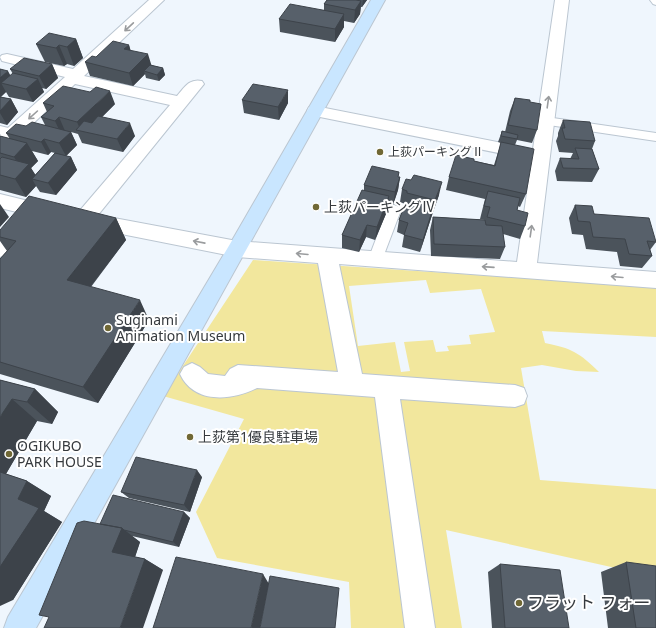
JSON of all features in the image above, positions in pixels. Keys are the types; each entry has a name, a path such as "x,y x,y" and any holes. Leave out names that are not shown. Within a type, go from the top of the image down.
{"street":[{"path":"0,145 6,132 75,77 157,0"},
{"path":"19,628 167,372 378,0"},
{"path":"526,270 562,0"},
{"path":"7,58 75,77 182,102"},
{"path":"83,220 196,84"},
{"path":"315,111 541,156"},
{"path":"0,201 83,220 237,249 656,280"},
{"path":"0,249 35,209"},
{"path":"328,256 352,384"},
{"path":"167,372 200,374 202,384 225,387 239,385 246,376 515,396"},
{"path":"386,387 420,628"}],"lane":[{"path":"546,121 656,137"},
{"path":"375,260 394,210"}],"shaded area":[{"path":"253,260 656,287 656,337 542,331 545,343 575,352 599,372 576,371 542,365 521,368 540,480 656,489 656,577 446,530 462,628 351,628 349,582 217,558 196,512 244,419 163,396","holes":["426,280 430,293 481,289 495,332 469,335 471,344 447,346 449,351 436,352 433,340 404,342 410,371 401,372 395,342 358,346 349,286"]}],"building":[{"path":"327,0 361,1 355,10 324,4"},
{"path":"290,4 344,14 335,29 279,19"},
{"path":"49,33 76,39 67,47 59,45 56,48 36,44"},
{"path":"113,41 129,45 124,49 148,54 129,73 85,62 92,56 96,57"},
{"path":"24,58 52,64 39,76 10,69"},
{"path":"150,65 163,68 157,75 144,71"},
{"path":"0,69 8,71 0,78"},
{"path":"13,73 38,79 26,89 1,83"},
{"path":"253,84 288,90 278,107 242,100"},
{"path":"63,86 90,92 96,87 110,91 77,122 59,117 55,121 41,117 54,106 43,103"},
{"path":"0,97 11,99 0,111"},
{"path":"515,98 530,100 530,102 541,104 537,130 508,125"},
{"path":"98,116 130,123 117,139 76,130 84,121 92,123"},
{"path":"563,120 590,122 595,141 565,139 562,128 565,128"},
{"path":"32,122 71,132 59,143 44,139 41,142 6,133 16,124 26,126"},
{"path":"502,131 518,135 517,139 501,136"},
{"path":"0,136 27,143 14,157 0,153"},
{"path":"501,142 534,149 526,194 449,177 456,155 495,166"},
{"path":"575,148 592,149 599,169 563,168 560,158 579,159"},
{"path":"55,153 71,157 48,183 32,179"},
{"path":"2,157 29,164 15,179 0,175 0,159"},
{"path":"372,166 399,172 398,177 400,177 395,192 364,185"},
{"path":"414,175 442,182 435,200 407,193 407,191 402,189 406,179 411,180"},
{"path":"362,190 389,196 377,227 367,225 360,240 342,235"},
{"path":"488,191 520,198 517,210 528,213 525,226 487,217 490,207 484,206"},
{"path":"29,196 116,218 67,280 140,300 83,387 0,362 0,259 16,241 0,237 0,230"},
{"path":"416,200 434,205 423,240 404,235 408,223 399,220 405,204 413,205"},
{"path":"575,205 592,206 594,214 649,218 656,242 647,241 652,256 629,254 625,239 593,237 590,222 578,221"},
{"path":"433,217 485,220 486,225 502,226 505,247 434,244"},
{"path":"0,380 35,389 27,402 12,399 0,417"},
{"path":"136,457 197,470 184,505 121,492"},
{"path":"0,472 27,481 18,499 39,508 0,567"},
{"path":"113,495 184,512 173,542 124,530 122,528 100,524"},
{"path":"84,521 122,528 112,552 145,559 120,628 44,628 49,617 39,615 77,523"},
{"path":"176,557 263,574 251,628 153,628"},
{"path":"626,562 656,566 656,628 636,628"},
{"name":"フラット フォー","path":"500,564 560,570 569,628 505,628"},
{"path":"270,576 339,588 335,628 260,628"}],"place":[{"name":"上荻パーキングⅡ","path":"380,152"},
{"name":"上荻パーキングⅣ","path":"316,207"},
{"name":"Suginami Animation Museum","path":"108,328"},
{"name":"上荻第1優良駐車場","path":"190,437"},
{"name":"OGIKUBO PARK HOUSE","path":"9,454"},
{"name":"フラット フォー","path":"519,603"}]}
